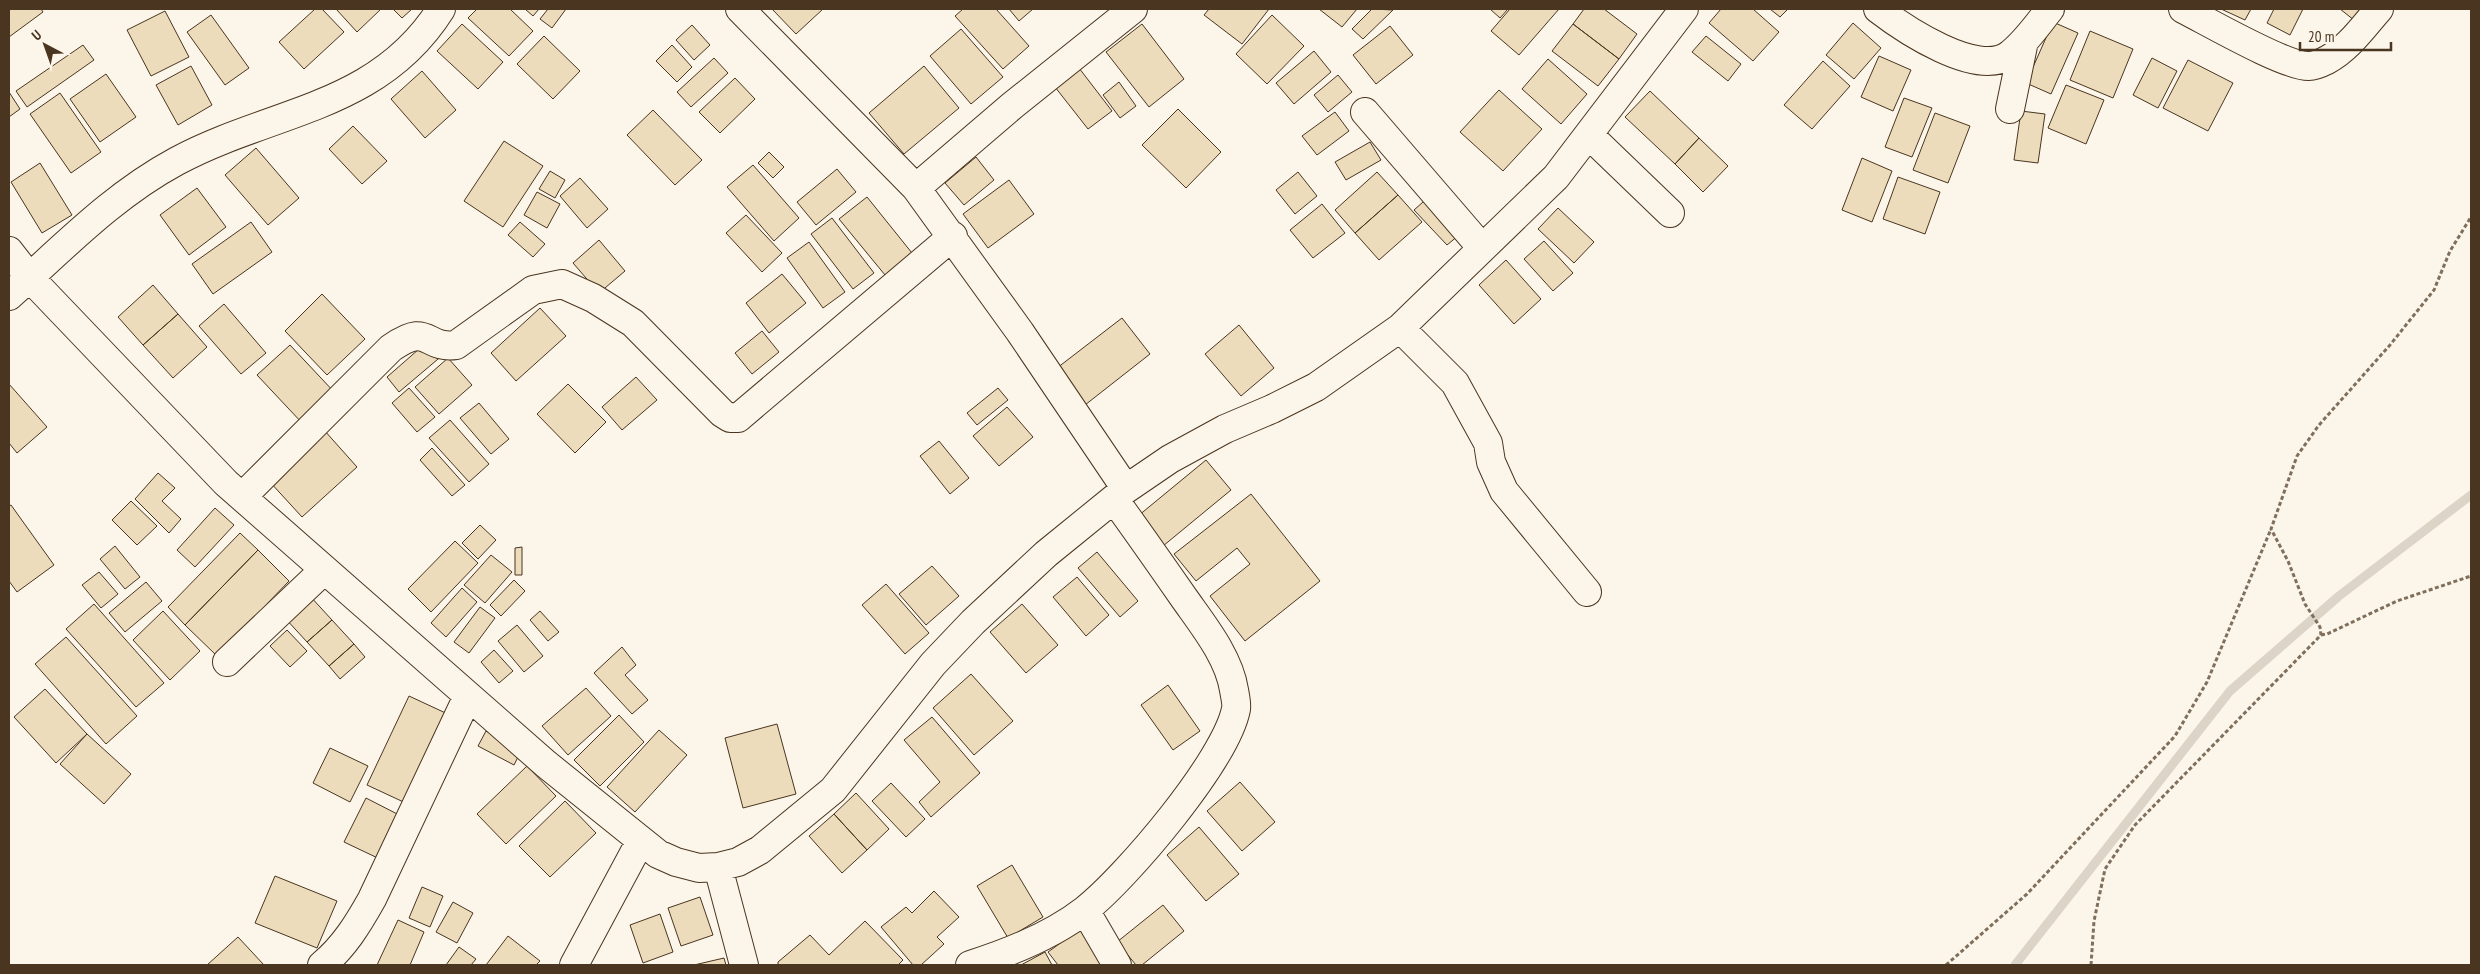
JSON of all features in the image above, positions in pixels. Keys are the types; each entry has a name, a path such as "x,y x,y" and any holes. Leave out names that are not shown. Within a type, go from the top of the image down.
{"street":[{"path":"9,296 84,226 137,185 178,161 220,142 340,97 369,81 392,65 412,46 441,9"},
{"path":"740,9 916,188 953,236 1020,332 1206,630 1224,662 1234,688 1236,708 1227,732 1179,807 1151,843 1085,910 1043,935 970,965"},
{"path":"916,188 1014,105 1133,9"},
{"path":"1878,9 1934,43 1968,60 1989,62 2008,56 2024,41 2050,9"},
{"path":"2183,9 2253,45 2291,62 2309,66 2328,60 2344,48 2379,9"},
{"path":"9,251 30,278 242,497 546,764 640,842 676,862 699,868 718,867 738,862 760,850 827,795 883,728 908,693 973,622 1046,554 1120,494 1170,459 1217,433 1272,409 1316,386 1400,328 1556,177 1681,10"},
{"path":"2010,108 2024,41"},
{"path":"1365,112 1482,248"},
{"path":"1589,135 1670,214"},
{"path":"242,497 391,348 406,337 419,334 446,346 456,345 515,302 534,290 550,285 562,284 593,298 633,323 722,413 730,418 738,418 953,236"},
{"path":"1400,328 1455,383 1488,443 1491,462 1504,491 1587,592"},
{"path":"227,662 324,570"},
{"path":"322,965 334,955 356,928 372,899 468,696"},
{"path":"574,965 640,842"},
{"path":"718,867 744,965"},
{"path":"1085,910 1117,965"}],"path":[{"path":"1946,965 2027,894 2175,736 2207,682 2271,528 2297,456 2319,425 2390,345 2434,290 2450,251 2471,218"},
{"path":"2271,528 2288,561 2305,604 2320,627 2321,635"},
{"path":"2091,965 2094,921 2105,869 2135,825 2321,635 2328,634 2397,601 2471,576"}],"building":[{"path":"9,9 41,9 43,12 9,37"},
{"path":"315,9 322,9 344,32 304,69 279,42"},
{"path":"336,9 381,9 357,32"},
{"path":"393,9 412,9 402,18"},
{"path":"477,9 510,9 533,31 509,56 468,18"},
{"path":"525,9 539,9 533,16"},
{"path":"548,9 566,9 552,28 540,19"},
{"path":"772,9 823,9 796,34"},
{"path":"963,9 996,9 1029,46 1003,69 955,16"},
{"path":"1009,9 1033,9 1019,21"},
{"path":"1209,9 1269,9 1242,44 1204,15"},
{"path":"1319,9 1357,9 1342,27"},
{"path":"1372,9 1393,10 1363,39 1352,29"},
{"path":"1490,9 1508,9 1500,18"},
{"path":"1510,9 1559,9 1519,55 1491,31"},
{"path":"1584,9 1604,9 1637,34 1619,59 1573,24"},
{"path":"1721,9 1753,9 1779,32 1753,61 1709,23"},
{"path":"1770,9 1788,9 1780,17"},
{"path":"2221,9 2251,9 2245,20"},
{"path":"2274,9 2303,9 2290,35 2267,23"},
{"path":"2340,9 2371,9 2359,24"},
{"path":"165,11 189,57 151,76 127,30"},
{"path":"211,15 249,68 225,85 187,32"},
{"path":"1272,15 1304,46 1267,84 1236,54"},
{"path":"2053,22 2078,33 2051,94 2026,83"},
{"path":"1853,23 1881,48 1854,79 1826,55"},
{"path":"462,24 503,62 478,89 437,51"},
{"path":"1142,24 1184,79 1149,107 1106,52"},
{"path":"1573,24 1619,59 1598,86 1552,51"},
{"path":"692,25 710,45 694,60 676,40"},
{"path":"1390,26 1413,55 1376,84 1353,55"},
{"path":"961,29 1003,77 971,104 930,56"},
{"path":"2090,31 2133,49 2113,98 2070,80"},
{"path":"544,36 580,71 553,99 517,64"},
{"path":"1706,36 1741,64 1728,81 1692,52"},
{"path":"83,45 94,60 27,107 16,91"},
{"path":"672,45 692,67 677,82 656,61"},
{"path":"1314,51 1331,72 1294,104 1276,83"},
{"path":"1879,56 1911,70 1893,111 1861,97"},
{"path":"714,58 728,73 691,107 677,92"},
{"path":"2152,58 2177,71 2158,108 2133,95"},
{"path":"1548,59 1587,94 1561,124 1522,89"},
{"path":"2188,60 2233,83 2208,131 2163,108"},
{"path":"1823,61 1850,86 1812,129 1784,105"},
{"path":"191,66 212,105 178,125 156,85"},
{"path":"924,66 959,108 904,154 869,113"},
{"path":"1079,68 1112,111 1088,129 1055,87"},
{"path":"422,71 456,110 425,138 391,99"},
{"path":"106,74 136,117 100,142 70,99"},
{"path":"1338,75 1352,92 1328,112 1314,95"},
{"path":"735,78 755,99 720,133 699,112"},
{"path":"1119,82 1136,106 1120,118 1103,95"},
{"path":"2066,85 2104,100 2086,144 2048,128"},
{"path":"1499,90 1542,129 1503,171 1460,132"},
{"path":"1650,91 1699,138 1675,164 1625,117"},
{"path":"9,92 20,109 9,117"},
{"path":"60,93 101,152 71,173 30,114"},
{"path":"1904,98 1932,108 1912,157 1885,147"},
{"path":"1178,109 1221,152 1186,188 1142,145"},
{"path":"653,110 702,160 675,185 627,135"},
{"path":"2021,111 2045,114 2038,163 2014,160"},
{"path":"1335,112 1349,131 1317,155 1302,136"},
{"path":"1935,113 1970,126 1948,183 1913,170"},
{"path":"353,126 387,161 362,184 329,149"},
{"path":"1699,138 1728,166 1703,192 1675,164"},
{"path":"504,141 543,166 503,227 464,201"},
{"path":"1370,142 1381,160 1346,180 1335,162"},
{"path":"256,148 299,198 268,225 225,175"},
{"path":"769,152 784,167 773,178 758,163"},
{"path":"976,157 994,180 964,205 945,183"},
{"path":"1862,158 1892,171 1872,222 1842,210"},
{"path":"40,163 72,215 42,233 11,182"},
{"path":"753,165 799,218 774,241 727,187"},
{"path":"837,169 856,192 816,225 797,202"},
{"path":"550,171 565,180 555,198 539,189"},
{"path":"1298,172 1317,196 1295,214 1276,190"},
{"path":"1377,172 1398,195 1355,233 1335,210"},
{"path":"1898,177 1940,192 1925,234 1883,219"},
{"path":"580,178 608,209 587,228 560,196"},
{"path":"1009,180 1034,214 988,248 963,214"},
{"path":"197,188 226,227 189,255 160,215"},
{"path":"537,192 560,204 547,228 524,215"},
{"path":"1432,194 1465,230 1447,245 1414,210"},
{"path":"1398,195 1422,222 1379,260 1355,233"},
{"path":"867,197 912,253 885,275 839,219"},
{"path":"1322,204 1345,233 1313,258 1290,230"},
{"path":"1558,208 1594,242 1574,263 1538,229"},
{"path":"746,215 782,253 762,272 726,233"},
{"path":"832,218 874,273 853,289 811,234"},
{"path":"251,222 272,252 213,294 192,264"},
{"path":"520,222 545,244 533,257 508,235"},
{"path":"599,240 625,271 599,293 573,263"},
{"path":"1544,241 1573,273 1553,291 1524,259"},
{"path":"809,242 845,292 823,308 787,258"},
{"path":"1506,260 1541,299 1514,324 1479,285"},
{"path":"782,274 806,303 769,333 746,303"},
{"path":"153,285 178,314 143,345 118,317"},
{"path":"322,294 365,339 327,375 285,331"},
{"path":"224,304 266,353 241,374 199,326"},
{"path":"540,308 566,336 516,381 491,353"},
{"path":"178,314 207,347 173,378 143,345"},
{"path":"1122,318 1150,354 1085,405 1057,368"},
{"path":"1239,325 1274,368 1241,396 1205,354"},
{"path":"762,331 779,352 752,374 735,353"},
{"path":"427,342 444,354 399,392 387,377"},
{"path":"290,345 336,394 303,424 257,375"},
{"path":"448,358 472,385 439,414 415,387"},
{"path":"636,377 657,400 622,430 602,407"},
{"path":"9,384 47,427 17,453 9,443"},
{"path":"568,384 606,422 575,453 537,414"},
{"path":"409,388 435,417 417,432 392,403"},
{"path":"998,388 1008,400 977,425 967,413"},
{"path":"479,403 509,439 491,454 460,418"},
{"path":"1007,407 1033,437 999,466 973,436"},
{"path":"450,420 489,464 469,482 429,438"},
{"path":"324,430 357,467 302,517 269,481"},
{"path":"939,441 969,478 950,494 920,456"},
{"path":"432,448 465,485 452,496 420,460"},
{"path":"1206,460 1231,490 1163,546 1138,516"},
{"path":"158,473 175,488 162,501 181,519 169,533 135,499"},
{"path":"1251,494 1320,581 1245,641 1210,596 1250,564 1237,548 1196,581 1174,554"},
{"path":"131,501 157,526 137,545 112,520"},
{"path":"11,505 54,565 17,592 9,581 9,506"},
{"path":"215,508 234,525 195,567 177,550"},
{"path":"480,525 496,540 478,559 462,543"},
{"path":"240,533 258,550 185,625 168,607"},
{"path":"455,541 478,563 431,612 408,589"},
{"path":"115,546 140,577 125,589 100,559"},
{"path":"522,547 522,575 515,575 515,548"},
{"path":"258,550 289,581 217,656 185,625"},
{"path":"1097,552 1138,601 1120,617 1078,568"},
{"path":"491,555 512,572 485,603 464,585"},
{"path":"932,566 959,596 926,625 899,594"},
{"path":"99,572 118,594 101,608 82,585"},
{"path":"1077,577 1109,615 1086,636 1053,597"},
{"path":"514,580 525,591 501,616 490,605"},
{"path":"146,582 162,601 125,632 109,613"},
{"path":"886,584 929,633 905,654 862,605"},
{"path":"462,588 477,602 446,637 431,623"},
{"path":"309,595 332,620 307,642 285,618"},
{"path":"94,604 164,683 136,707 66,629"},
{"path":"1022,604 1058,645 1026,673 990,632"},
{"path":"480,607 495,618 469,653 454,642"},
{"path":"163,611 200,651 170,680 133,640"},
{"path":"540,611 559,632 548,641 530,620"},
{"path":"332,620 354,644 329,666 307,642"},
{"path":"517,625 543,656 524,672 498,641"},
{"path":"287,630 307,651 290,667 270,646"},
{"path":"66,637 137,716 106,744 35,664"},
{"path":"354,644 365,657 340,679 329,666"},
{"path":"622,647 636,665 625,675 648,700 632,714 594,673"},
{"path":"494,650 513,671 499,683 481,662"},
{"path":"971,674 1013,721 974,755 933,708"},
{"path":"1168,685 1200,731 1173,750 1141,705"},
{"path":"586,688 611,716 568,755 542,726"},
{"path":"45,689 87,734 56,763 14,717"},
{"path":"409,696 452,716 410,805 367,785"},
{"path":"619,715 644,742 600,786 574,760"},
{"path":"932,717 980,773 931,817 919,802 940,782 904,740"},
{"path":"777,724 796,794 743,808 725,738"},
{"path":"659,730 687,755 635,812 607,787"},
{"path":"486,731 522,749 514,765 478,746"},
{"path":"87,734 131,774 104,804 60,764"},
{"path":"330,748 368,766 350,802 313,783"},
{"path":"527,766 556,796 506,844 477,814"},
{"path":"1240,782 1275,822 1242,851 1207,811"},
{"path":"891,783 925,819 906,837 872,801"},
{"path":"856,793 889,829 867,850 834,814"},
{"path":"366,798 405,818 384,861 344,842"},
{"path":"565,801 596,833 550,877 519,846"},
{"path":"834,814 867,850 842,873 809,836"},
{"path":"1199,827 1239,874 1206,901 1167,855"},
{"path":"1012,865 1043,917 1008,938 977,886"},
{"path":"275,876 337,901 317,948 255,923"},
{"path":"422,887 443,896 430,927 409,918"},
{"path":"934,891 959,917 937,937 944,944 921,965 913,965 881,927 906,907 912,913"},
{"path":"700,897 713,935 681,946 668,908"},
{"path":"453,902 473,913 457,943 436,932"},
{"path":"1163,905 1184,931 1142,965 1136,965 1117,942"},
{"path":"660,914 673,952 643,963 630,925"},
{"path":"398,920 424,932 410,965 377,965"},
{"path":"865,921 903,960 898,965 778,965 778,962 810,935 829,955"},
{"path":"1080,929 1106,965 1058,965 1048,952"},
{"path":"508,936 540,961 536,965 486,965"},
{"path":"238,937 264,965 207,965"},
{"path":"459,947 476,959 471,965 446,965"},
{"path":"1045,952 1052,965 1021,965"},
{"path":"724,958 726,965 694,965"}],"waterway":[{"path":"2015,965 2230,691 2339,596 2471,495"}]}
